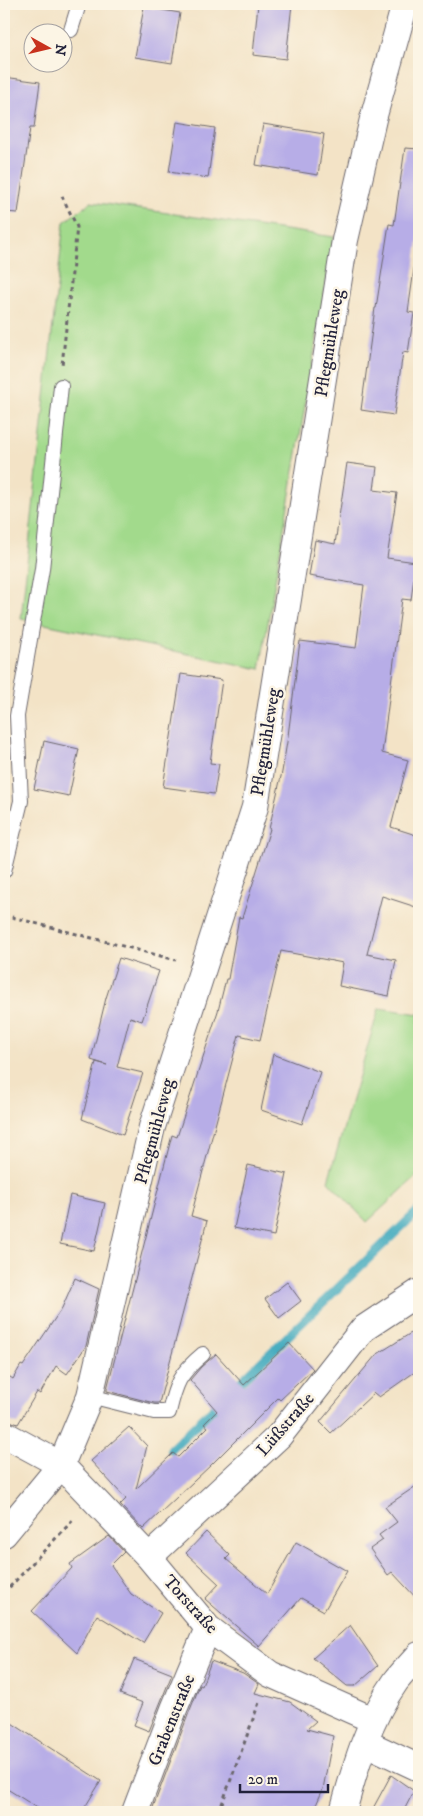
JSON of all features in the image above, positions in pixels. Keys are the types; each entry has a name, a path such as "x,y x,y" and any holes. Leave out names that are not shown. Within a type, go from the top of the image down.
{"street":[{"name":"Pflegmühleweg","path":"7,1537 61,1466 90,1396 152,1127 255,807 346,240 373,119 405,4"},
{"name":"Lüßstraße","path":"148,1557 279,1436 363,1329 419,1292"},
{"name":"Torstraße","path":"4,1434 61,1466 148,1557 208,1628 270,1674 370,1732 419,1768"},
{"name":"Grabenstraße","path":"135,1812 174,1709 208,1628"},
{"path":"343,1812 370,1732 397,1681 419,1655"}],"lane":[{"path":"72,27 79,4"},
{"path":"4,871 21,801 17,716 42,569 61,386"},
{"path":"90,1396 154,1412 169,1412 175,1388 181,1374 203,1354"}],"path":[{"path":"61,386 65,327 77,227 62,196"},
{"path":"4,915 204,967"},
{"path":"4,1593 92,1499"},
{"path":"219,1812 270,1674"}],"green space":[{"path":"91,202 334,237 260,669 21,619 64,222"},
{"path":"379,1008 419,1014 419,1174 367,1222 328,1181"}],"building":[{"path":"258,4 292,4 286,59 253,55"},
{"path":"144,7 180,13 172,63 135,57"},
{"path":"4,77 40,82 34,128 30,128 18,213 4,212"},
{"path":"177,122 215,128 208,178 169,172"},
{"path":"263,124 324,134 318,175 256,165"},
{"path":"405,148 419,149 419,234 408,312 414,313 408,353 403,352 394,415 361,410 389,224 394,225"},
{"path":"347,463 377,467 374,490 397,493 387,558 416,562 411,600 402,599 382,753 408,760 391,827 419,836 419,908 382,896 367,954 396,960 389,996 339,986 343,963 281,951 260,1040 239,1035 191,1216 207,1221 159,1403 154,1403 107,1391 107,1389 172,1135 177,1137 218,1011 226,979 228,979 239,917 242,918 270,829 288,736 300,641 356,648 364,585 309,576 315,540 335,544"},
{"path":"181,674 222,680 210,763 219,764 214,794 163,787"},
{"path":"44,741 79,749 69,796 34,789"},
{"path":"119,958 159,971 142,1021 130,1017 117,1067 143,1073 123,1135 82,1119 96,1062 107,1065 91,1060 106,998"},
{"path":"273,1054 320,1072 302,1124 261,1110"},
{"path":"248,1165 287,1174 274,1236 234,1228"},
{"path":"70,1195 105,1203 94,1251 60,1244"},
{"path":"75,1278 99,1289 86,1346 67,1374 56,1366 40,1394 37,1392 18,1424 4,1419 4,1373 13,1379 21,1365 23,1366 62,1308"},
{"path":"287,1282 301,1301 279,1318 265,1299"},
{"path":"419,1328 419,1369 379,1397 374,1393 331,1433 320,1422 376,1355"},
{"path":"289,1343 313,1369 280,1400 278,1398 143,1529 120,1505 126,1499 91,1461 129,1427 147,1446 136,1489 173,1453 178,1457 208,1427 204,1424 217,1411 190,1380 201,1367 216,1354 244,1385"},
{"path":"419,1484 419,1601 392,1572 388,1575 370,1549 383,1540 379,1535 397,1522 385,1507"},
{"path":"206,1532 230,1555 226,1559 267,1594 296,1542 347,1571 324,1611 301,1598 259,1646 205,1599 219,1584 186,1553"},
{"path":"109,1536 124,1552 111,1565 131,1594 161,1613 143,1643 97,1615 77,1653 32,1611 72,1568 70,1564"},
{"path":"350,1625 378,1666 355,1686 347,1686 313,1658"},
{"path":"134,1659 172,1674 149,1731 134,1725 143,1703 120,1694"},
{"path":"211,1661 243,1673 259,1684 255,1693 290,1702 316,1721 307,1729 333,1736 323,1789 313,1812 157,1812 152,1810 188,1715 200,1685 202,1686"},
{"path":"4,1718 101,1781 82,1812 44,1812 4,1787"},
{"path":"391,1775 414,1791 403,1812 371,1812"}],"waterway":[{"path":"232,1390 419,1210"},
{"path":"171,1449 221,1401"}]}
